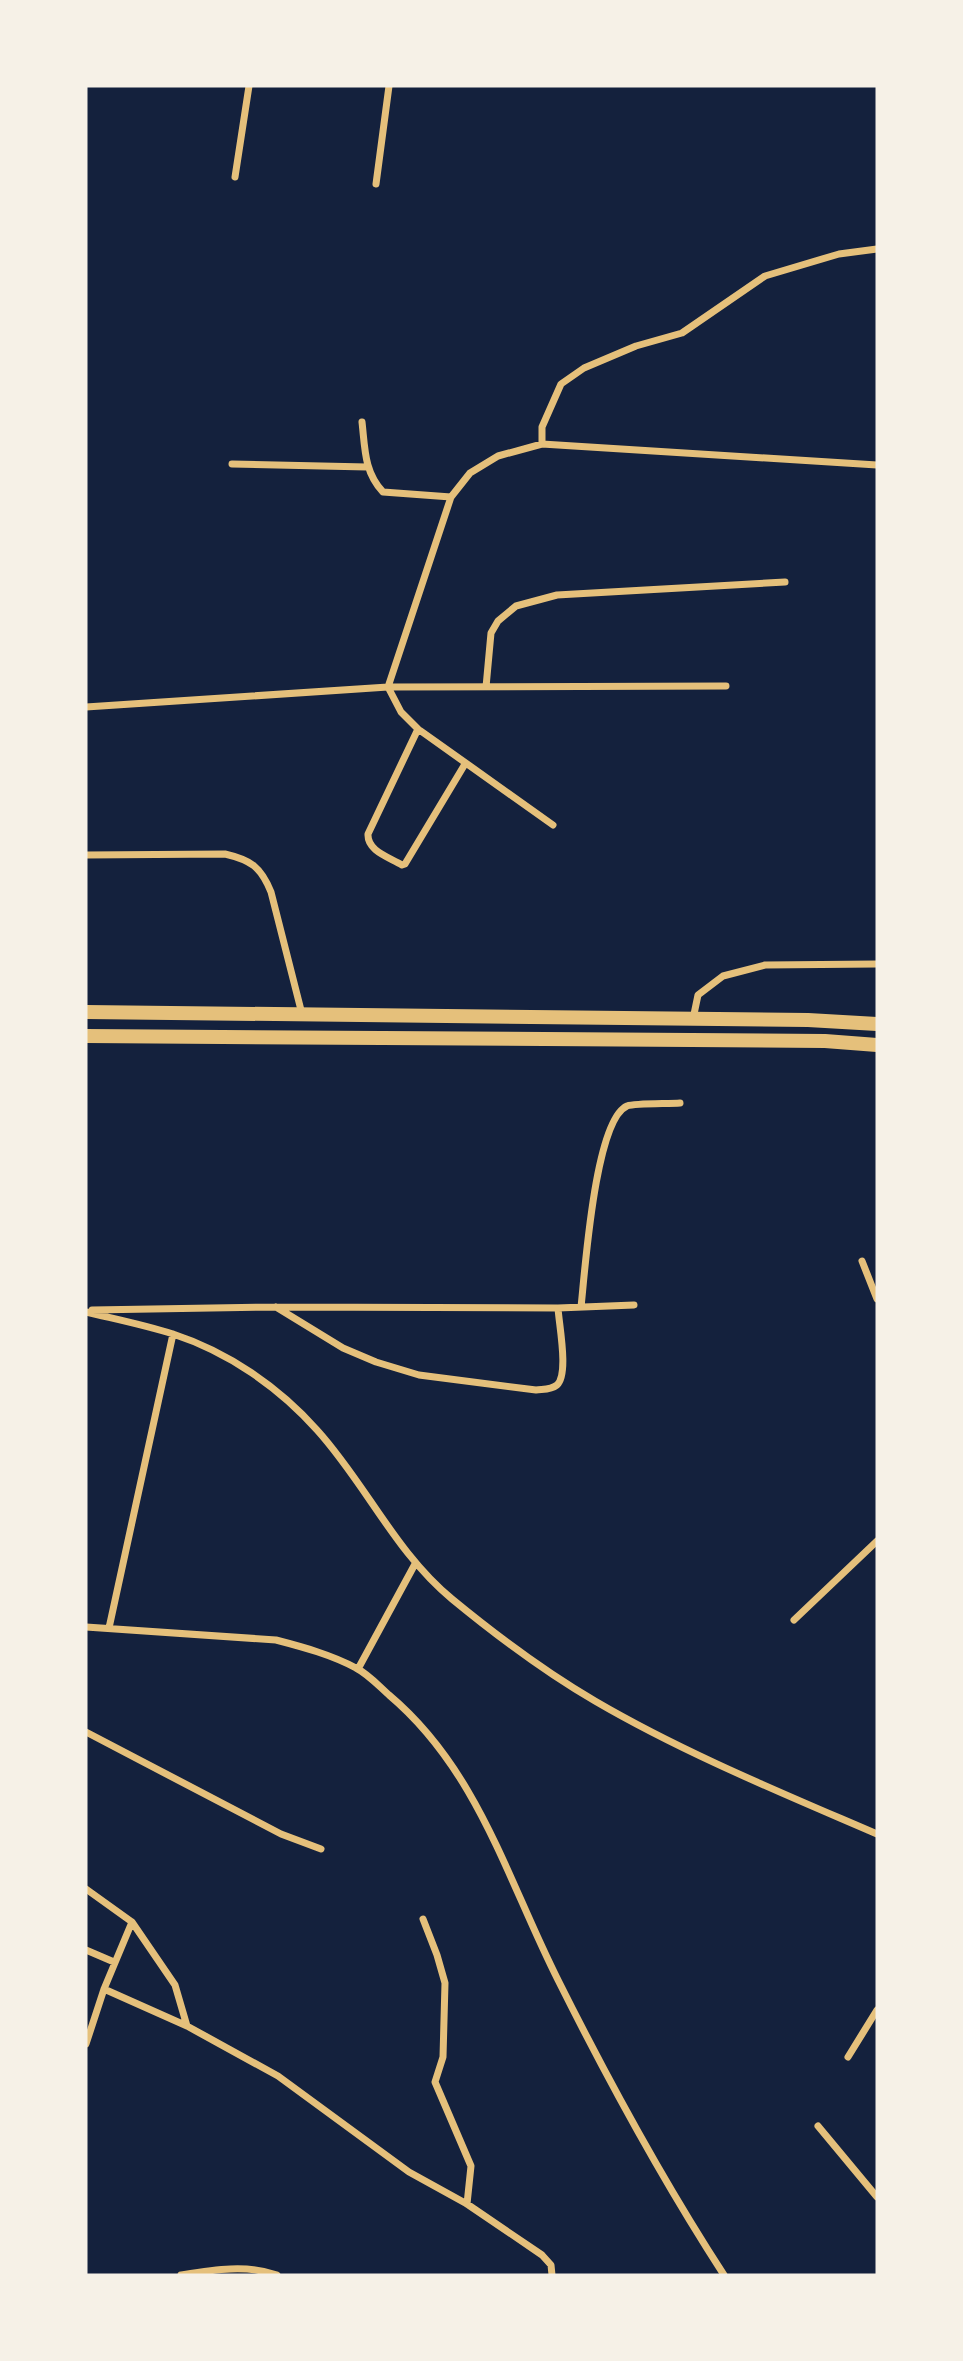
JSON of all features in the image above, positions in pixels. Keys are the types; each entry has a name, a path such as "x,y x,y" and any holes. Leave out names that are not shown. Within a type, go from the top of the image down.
{"main road":[{"path":"86,1012 808,1020 877,1024"},
{"path":"86,1036 825,1041 877,1045"}],"street":[{"path":"235,177 249,86"},
{"path":"376,184 390,86"},
{"path":"542,444 541,427 561,384 584,368 636,345 682,333 765,276 839,254 877,249"},
{"path":"362,422 367,467 376,485 383,492 451,497"},
{"path":"553,825 418,729 401,712 388,687 451,497 470,473 498,456 542,444 847,461 877,465"},
{"path":"232,464 367,467"},
{"path":"486,687 491,633 498,621 516,606 557,595 785,582"},
{"path":"86,707 388,687 726,687"},
{"path":"418,729 368,834 367,841 371,848 401,865 405,864 465,764"},
{"path":"86,855 225,854 245,859 264,874 271,892 302,1014"},
{"path":"693,1020 698,995 723,976 765,965 877,964"},
{"path":"581,1307 591,1214 604,1145 614,1117 627,1106 680,1103"},
{"path":"862,1261 877,1299"},
{"path":"86,1311 276,1307 558,1308 634,1305"},
{"path":"276,1307 343,1348 376,1362 419,1375 536,1390 556,1385 562,1378 558,1308"},
{"path":"86,1311 173,1334 210,1349 244,1368 280,1394 318,1430 415,1564 451,1598 516,1648 594,1701 692,1752 877,1834"},
{"path":"109,1629 173,1334"},
{"path":"794,1620 877,1541"},
{"path":"358,1669 415,1564"},
{"path":"86,1627 276,1640 307,1648 358,1669 396,1701 433,1738 459,1774 489,1829 557,1978 681,2209 724,2275"},
{"path":"86,1732 281,1834 321,1849"},
{"path":"86,1889 132,1922 150,1945 175,1985 187,2026"},
{"path":"423,1919 445,1983 443,2057 435,2082 471,2166 467,2204"},
{"path":"86,2044 114,1962 132,1922"},
{"path":"86,1950 114,1962"},
{"path":"104,1989 187,2026 278,2076 410,2172 467,2204 542,2255 551,2265 552,2275"},
{"path":"848,2057 877,2010"},
{"path":"818,2126 877,2197"},
{"path":"181,2275 217,2269 266,2271 277,2275"}]}
